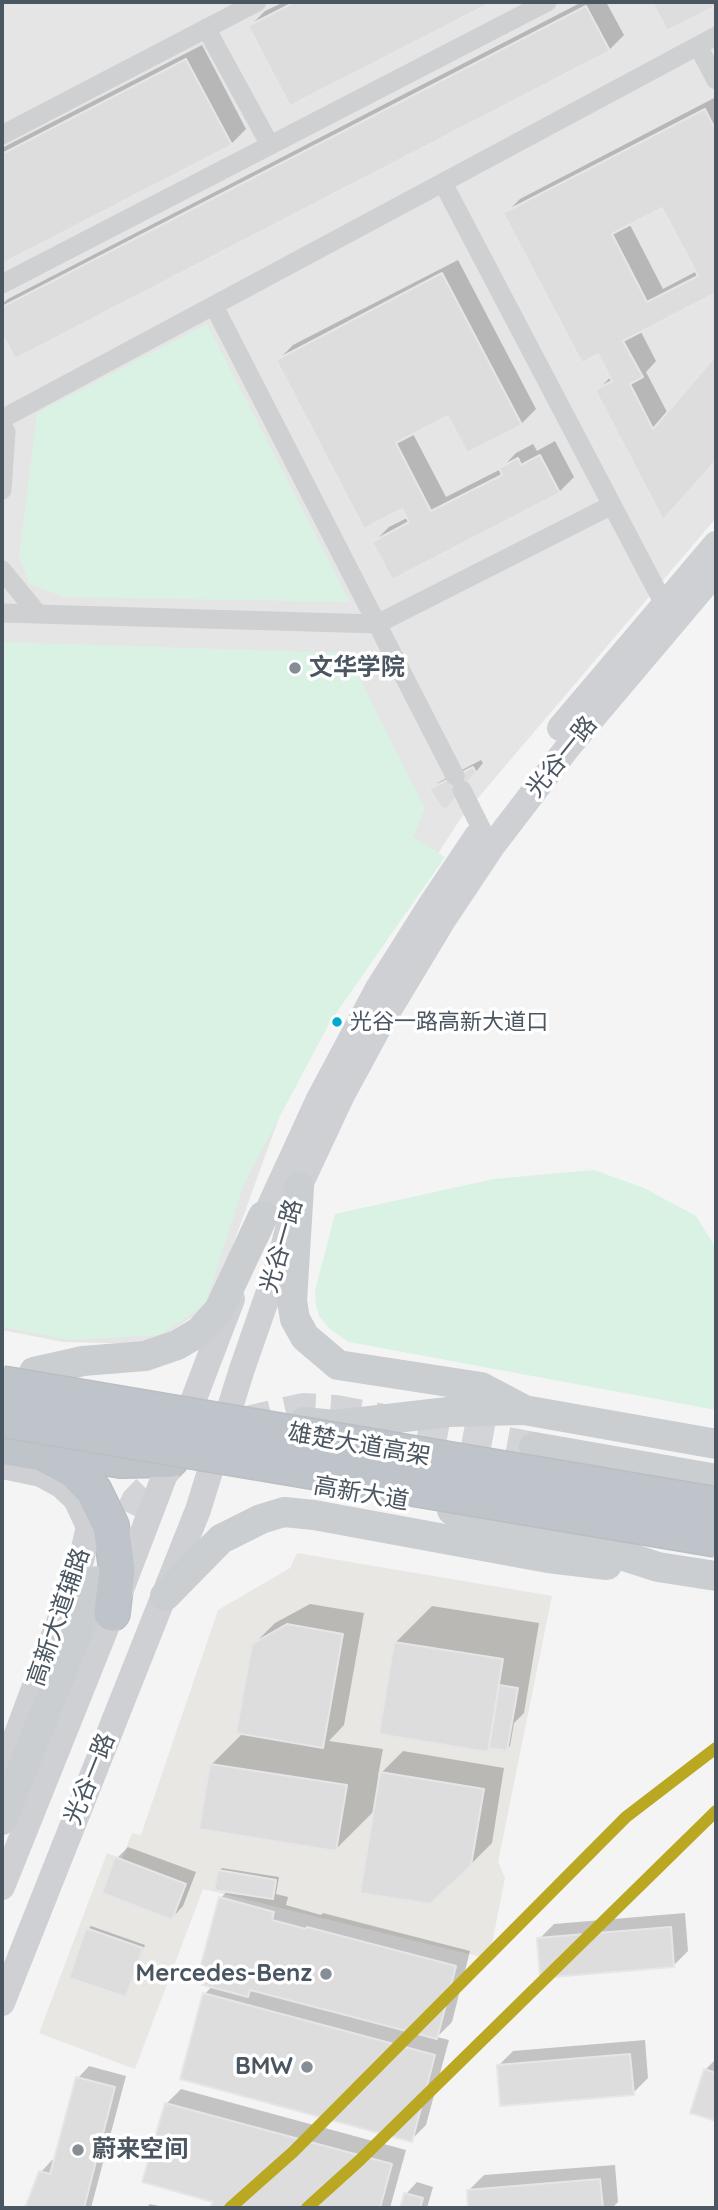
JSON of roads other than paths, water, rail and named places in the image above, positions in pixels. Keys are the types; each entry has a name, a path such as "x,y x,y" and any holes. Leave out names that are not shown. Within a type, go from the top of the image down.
{"highway":[{"name":"雄楚大道高架","path":"2,1384 716,1505"},
{"name":"雄楚大道高架","path":"2,1419 716,1539"},
{"path":"2,1446 42,1453 82,1454 121,1460 171,1459"},
{"path":"42,1453 74,1470 81,1477 94,1491 111,1526 117,1570 108,1622"}],"main road":[{"name":"光谷一路","path":"2,1887 108,1622 263,1216 318,1100 377,990 482,830 556,733 716,544"},
{"name":"光谷一路","path":"2,2003 198,1510 280,1260 299,1187 342,1095 381,1023 443,920 493,845 568,747 716,572"},
{"path":"299,1187 292,1301 295,1319 305,1337 338,1365 481,1387 524,1410"},
{"path":"34,1372 83,1361 145,1356 177,1345 199,1332 219,1310 263,1216"},
{"path":"235,1291 236,1314 242,1320 249,1318 267,1298"},
{"path":"2,1366 327,1425 482,1410 524,1410 716,1444"},
{"path":"409,1503 377,1478 373,1454 379,1442 415,1416"},
{"name":"高新大道","path":"2,1428 474,1514 658,1567 716,1576"},
{"path":"534,1447 716,1479"},
{"name":"高新大道辅路","path":"2,1466 41,1474 61,1485 76,1499 89,1527 79,1569 2,1774"},
{"path":"165,1596 221,1539 261,1519 285,1512 548,1558 594,1564 658,1567"},
{"path":"2,1820 98,1581"},
{"path":"108,1622 131,1605 139,1605 147,1619 144,1646"}],"street":[{"path":"2,135 257,2"},
{"path":"2,284 547,2"},
{"path":"206,28 270,145"},
{"path":"2,419 716,36"},
{"path":"698,46 716,80"},
{"path":"443,183 664,604"},
{"path":"214,306 482,830"},
{"path":"2,425 6,432 2,490"},
{"path":"2,613 377,624 612,505"},
{"path":"2,570 38,614"}],"tunnel":[{"path":"242,1422 303,1408 336,1410 534,1447"},
{"path":"110,1554 136,1501 172,1464"}],"place":[{"name":"文华学院","path":"295,668"},
{"name":"光谷一路高新大道口","path":"337,1022"},
{"name":"Mercedes-Benz","path":"326,1974"},
{"name":"BMW","path":"307,2067"},
{"name":"蔚来空间","path":"78,2150"}]}
